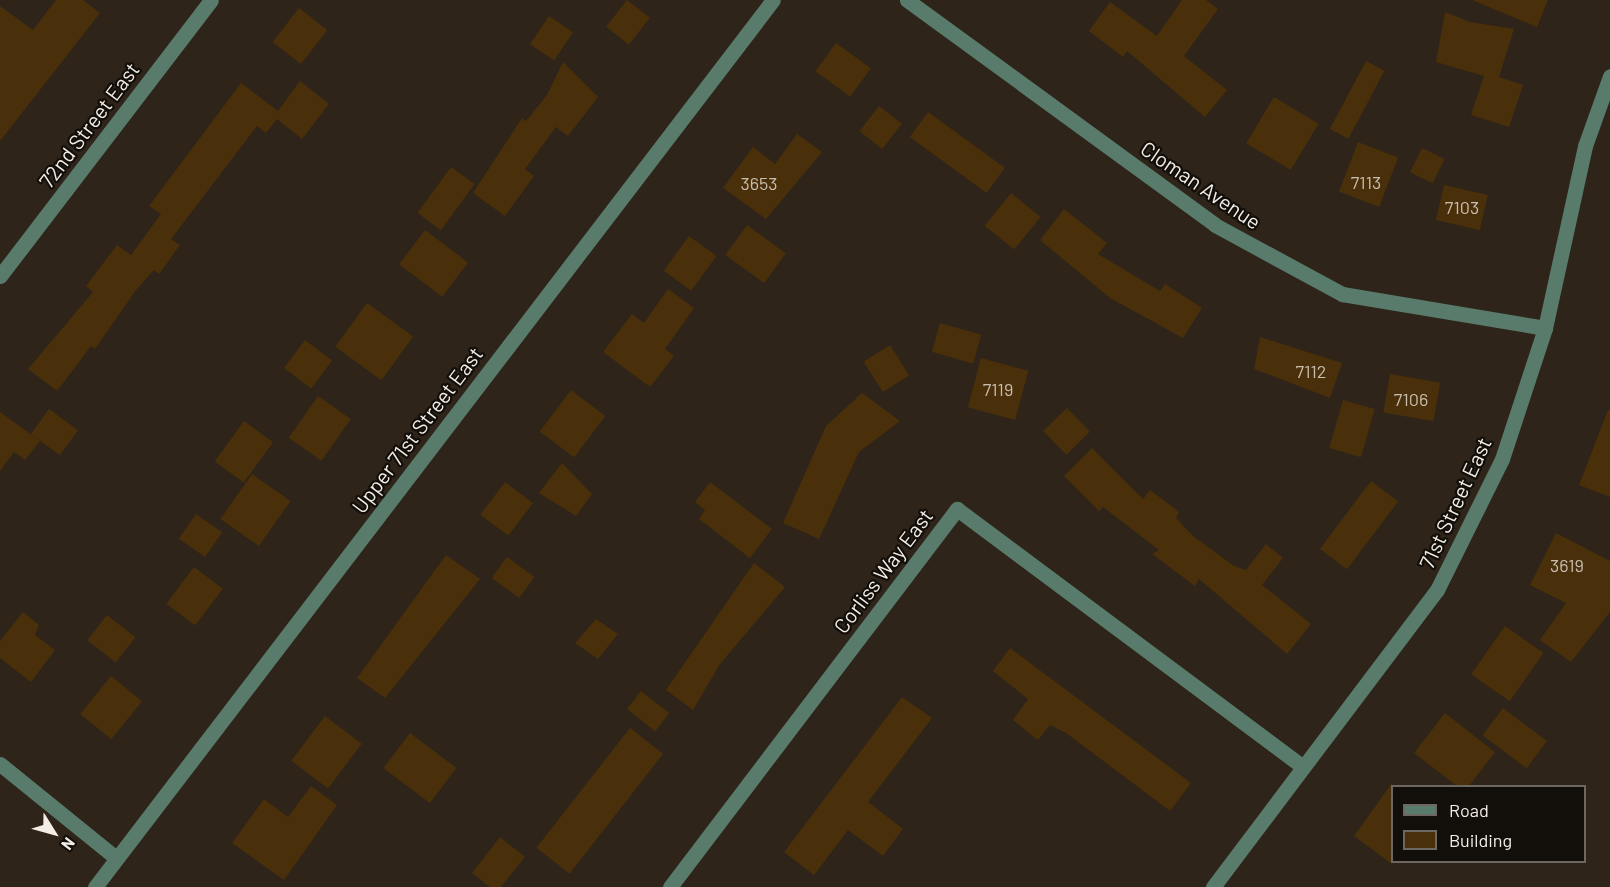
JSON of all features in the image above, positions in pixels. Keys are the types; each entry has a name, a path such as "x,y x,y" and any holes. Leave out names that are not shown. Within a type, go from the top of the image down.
{"street":[{"name":"72nd Street East","path":"0,276 211,0"},
{"name":"Upper 71st Street East","path":"95,887 773,0"},
{"name":"Cloman Avenue","path":"907,0 1215,225 1342,294 1545,328"},
{"name":"71st Street East","path":"1213,887 1302,766 1437,590 1502,459 1545,328 1585,146 1610,76"},
{"name":"Corliss Way East","path":"670,887 957,509 1302,766"},
{"path":"0,764 116,858"}],"building":[{"path":"56,0 83,0 100,13 0,141 0,6 33,30"},
{"path":"627,0 650,18 629,45 606,27"},
{"path":"1182,0 1206,0 1218,9 1184,56 1227,90 1205,117 1127,51 1123,57 1089,31 1110,2 1157,36"},
{"path":"1472,0 1548,0 1537,27"},
{"path":"299,8 327,30 301,64 273,42"},
{"path":"1445,12 1470,22 1514,29 1499,77 1523,85 1509,127 1471,115 1484,76 1436,62"},
{"path":"549,16 573,32 554,60 530,44"},
{"path":"836,43 871,68 850,97 815,71"},
{"path":"1366,61 1385,71 1348,139 1330,129"},
{"path":"563,62 598,97 568,136 556,127 525,169 534,176 505,216 473,193 522,118 526,121 547,95"},
{"path":"300,81 329,104 302,139 277,119 266,133 257,126 171,239 180,245 159,274 154,270 136,290 95,349 91,346 57,391 28,369 93,292 86,286 117,245 131,255 161,214 149,206 241,83 278,111"},
{"path":"1274,97 1319,124 1291,170 1246,143"},
{"path":"879,106 902,124 882,149 859,131"},
{"path":"928,112 1005,168 987,193 910,137"},
{"path":"797,134 822,152 766,219 723,188 753,147 775,164"},
{"path":"1358,142 1398,157 1379,207 1339,191"},
{"path":"1422,148 1444,159 1433,183 1410,172"},
{"path":"451,167 474,184 441,230 417,213"},
{"path":"1444,185 1488,195 1480,230 1436,220"},
{"path":"1011,193 1041,217 1014,250 985,226"},
{"path":"1064,209 1107,243 1098,254 1160,291 1165,284 1202,308 1183,338 1110,298 1040,240"},
{"path":"747,225 786,253 764,283 725,255"},
{"path":"425,230 468,262 442,297 399,264"},
{"path":"689,236 717,256 691,291 664,271"},
{"path":"668,289 694,308 665,349 674,356 650,387 603,352 632,314 644,323"},
{"path":"367,303 413,337 381,380 335,347"},
{"path":"940,323 981,335 973,364 932,352"},
{"path":"1260,337 1342,363 1330,398 1254,369"},
{"path":"305,340 332,360 311,388 284,368"},
{"path":"890,345 909,376 883,392 864,361"},
{"path":"981,358 1028,371 1015,420 968,407"},
{"path":"1390,374 1440,383 1433,421 1383,412"},
{"path":"571,390 605,416 574,457 540,432"},
{"path":"862,393 900,421 859,452 819,539 783,523 826,426"},
{"path":"318,396 351,419 322,461 289,438"},
{"path":"1343,400 1375,409 1361,457 1329,448"},
{"path":"1067,408 1090,432 1066,455 1043,431"},
{"path":"49,409 78,430 60,455 31,434"},
{"path":"1608,410 1610,410 1610,497 1579,485"},
{"path":"0,412 40,441 25,460 14,452 0,471"},
{"path":"244,421 273,442 244,483 215,461"},
{"path":"1092,448 1143,499 1150,490 1179,512 1176,518 1193,536 1234,566 1246,570 1266,544 1283,558 1262,585 1311,624 1287,654 1199,579 1195,586 1152,554 1159,550 1103,507 1099,511 1064,476"},
{"path":"562,463 592,494 576,516 539,493"},
{"path":"252,474 291,501 259,546 220,519"},
{"path":"1371,481 1398,501 1347,569 1320,549"},
{"path":"505,482 533,503 508,536 480,515"},
{"path":"710,482 772,529 750,558 699,519 705,510 695,502"},
{"path":"196,514 222,532 205,557 179,539"},
{"path":"1556,533 1610,561 1610,612 1571,662 1540,640 1566,603 1530,585"},
{"path":"446,555 480,579 385,698 357,678"},
{"path":"507,557 535,577 519,598 492,578"},
{"path":"754,563 785,587 720,664 693,710 666,690"},
{"path":"194,567 223,589 195,625 166,604"},
{"path":"23,612 39,625 35,635 55,650 31,682 0,658 0,641"},
{"path":"107,615 135,637 116,662 87,640"},
{"path":"596,619 618,634 598,659 575,643"},
{"path":"1505,626 1544,653 1510,701 1471,674"},
{"path":"1010,648 1191,783 1170,811 1066,733 1050,725 1038,740 1013,720 1028,699 993,671"},
{"path":"111,676 142,701 111,739 80,714"},
{"path":"641,691 669,713 655,731 627,709"},
{"path":"902,697 932,718 868,802 903,829 883,856 848,830 814,875 784,852"},
{"path":"1503,708 1547,741 1526,768 1483,735"},
{"path":"1445,713 1495,752 1470,785 1456,785 1414,753"},
{"path":"325,716 362,744 328,788 291,761"},
{"path":"630,728 663,754 570,874 536,848"},
{"path":"410,733 456,768 430,803 384,768"},
{"path":"1392,783 1392,864 1354,836"},
{"path":"311,786 337,805 284,880 232,843 264,799 288,817"},
{"path":"500,837 525,857 501,887 490,887 472,873"}]}
